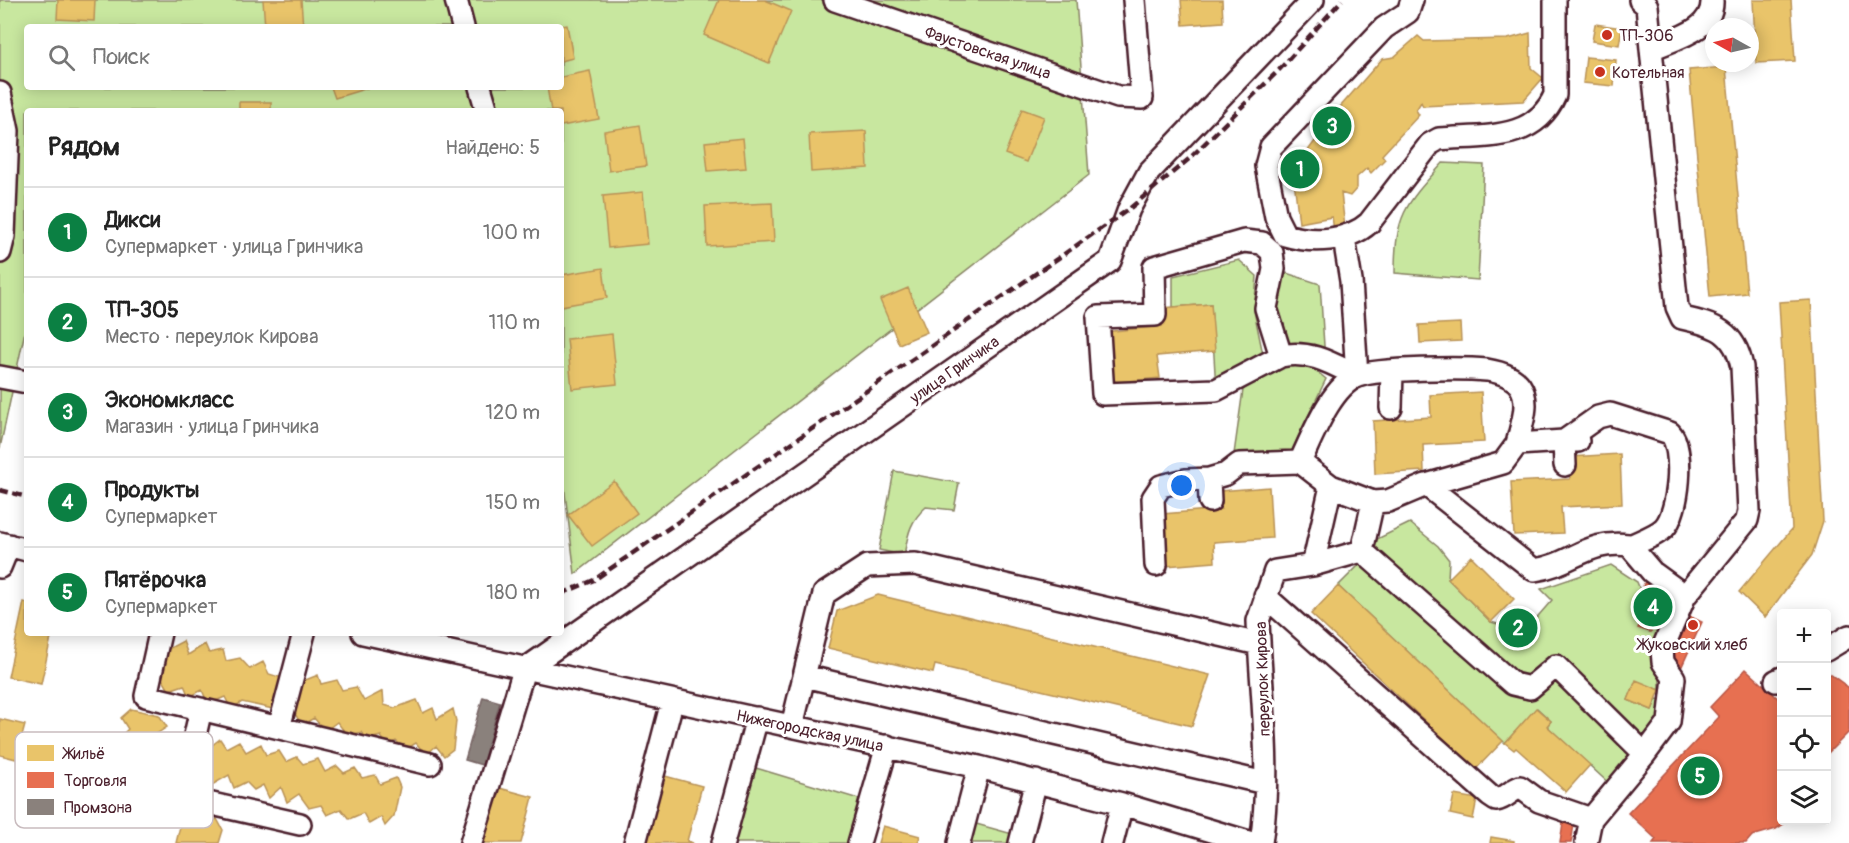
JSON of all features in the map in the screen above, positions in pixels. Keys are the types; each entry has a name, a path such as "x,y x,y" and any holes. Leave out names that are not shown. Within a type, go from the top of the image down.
{"street":[{"path":"456,0 462,24"},
{"name":"Фаустовская улица","path":"835,0 1118,97 1142,98 1134,0"},
{"name":"улица Гринчика","path":"524,670 1110,261 1129,208 1149,172 1313,0"},
{"path":"1412,0 1408,12 1384,28 1271,147 1266,166 1276,217 1285,236 1297,239 1344,238 1358,233 1369,223 1431,144 1439,139 1505,135 1522,131 1550,105 1556,88 1555,0"},
{"path":"1586,843 1591,819 1669,722 1674,678 1663,662 1662,650 1685,596 1740,529 1749,512 1742,367 1739,350 1722,330 1682,318 1677,308 1647,6 1640,0"},
{"path":"1651,49 1699,28 1713,8 1712,0"},
{"path":"481,90 486,108"},
{"path":"0,93 8,131 4,236 0,252"},
{"path":"1344,238 1351,281 1358,376"},
{"path":"1281,356 1266,308 1274,269 1272,252 1262,243 1244,241 1154,267 1155,315 1098,317 1103,394 1216,390 1281,356 1298,353 1312,355 1358,376"},
{"path":"1156,565 1153,498 1161,486 1185,480 1209,479 1226,474 1239,464 1300,462 1331,486 1373,502 1388,501 1426,485 1503,463 1517,444 1526,404 1519,385 1512,378 1488,370 1392,371 1358,376 1330,400 1300,462"},
{"path":"1391,408 1392,371"},
{"path":"0,377 24,381"},
{"path":"1426,485 1534,570 1549,568 1597,545 1610,543 1630,546 1664,528 1671,515 1678,492 1674,437 1670,433 1611,414 1598,417 1564,441"},
{"path":"1517,444 1591,440"},
{"path":"1564,441 1565,465"},
{"path":"1209,479 1210,501"},
{"path":"1313,565 1331,486"},
{"path":"1373,502 1362,551 1513,684 1530,688 1556,666 1645,754"},
{"path":"0,567 12,546"},
{"path":"1630,546 1652,572 1685,596"},
{"name":"переулок Кирова","path":"1261,843 1265,815 1265,783 1258,621 1265,596 1275,571 1313,565 1362,551"},
{"path":"792,726 824,594 867,566 915,564 1259,644"},
{"path":"1265,596 1490,796 1496,800 1504,799 1514,789 1520,787 1539,801 1591,819"},
{"path":"159,636 146,696 430,764"},
{"path":"279,728 303,636"},
{"name":"Нижегородская улица","path":"376,636 524,670 979,767 1122,804 1252,843"},
{"path":"1831,647 1849,636"},
{"path":"471,843 524,670"},
{"path":"804,675 1265,783"},
{"path":"635,843 672,702"},
{"path":"196,732 201,709"},
{"path":"723,843 757,718"},
{"path":"859,843 886,746"},
{"path":"959,843 979,767"},
{"path":"1020,843 1036,781"},
{"path":"213,804 300,824"},
{"path":"1112,843 1122,804"}],"green space":[{"path":"0,0 1076,0 1089,175 575,574 564,485 564,108 24,108 24,336 0,448"},
{"path":"1443,163 1484,165 1478,280 1395,273 1397,237 1405,212 1419,190"},
{"path":"1239,260 1257,276 1254,311 1265,364 1216,390 1211,304 1173,307 1173,276"},
{"path":"1274,269 1320,284 1325,361 1281,356"},
{"path":"1286,366 1310,366 1326,379 1290,454 1234,454 1243,390 1265,373"},
{"path":"894,471 959,483 954,510 926,507 916,517 908,534 904,555 879,550"},
{"path":"1410,523 1438,546 1449,560 1448,579 1491,622 1501,625 1514,611 1532,623 1552,600 1541,589 1611,565 1637,582 1641,592 1645,594 1635,618 1641,621 1639,628 1650,632 1653,626 1659,628 1660,690 1636,681 1628,700 1652,710 1657,699 1663,700 1665,727 1616,790 1547,726 1551,721 1537,708 1505,743 1338,586 1368,556 1373,541"},
{"path":"756,768 862,800 849,843 734,843"},
{"path":"969,822 1016,835 1014,843 964,843"}],"building: Жильё":[{"path":"58,0 95,0 94,21 57,19"},
{"path":"263,0 301,0 303,24 265,24"},
{"path":"719,0 765,0 791,11 769,63 704,35"},
{"path":"1181,0 1222,0 1223,22 1183,25"},
{"path":"1753,0 1791,0 1795,61 1759,63 1759,18 1754,18"},
{"name":"ТП-306","path":"1595,24 1622,28 1619,45 1592,41"},
{"path":"567,25 573,58 564,60 564,26"},
{"path":"1530,33 1531,68 1543,78 1523,101 1423,106 1421,102 1416,110 1419,115 1382,155 1385,159 1371,173 1367,168 1357,177 1357,188 1350,196 1341,193 1345,228 1334,230 1332,217 1299,223 1293,171 1340,107 1382,59 1394,57 1418,36 1424,41 1508,39"},
{"name":"Котельная","path":"1586,57 1616,60 1614,86 1583,83"},
{"path":"1705,69 1705,72 1726,72 1747,293 1710,297 1689,70"},
{"path":"590,71 599,119 564,125 564,108 550,108 548,90 564,90 564,76"},
{"path":"332,90 361,90 335,98"},
{"path":"239,102 271,102 271,108 239,108"},
{"path":"1022,109 1044,117 1026,162 1005,154"},
{"path":"640,125 646,166 609,171 604,131"},
{"path":"866,131 868,168 811,172 809,134"},
{"path":"743,138 746,168 708,171 705,142"},
{"path":"643,192 648,244 608,248 603,196"},
{"path":"772,203 774,242 707,246 705,206"},
{"path":"603,268 607,298 564,305 564,274"},
{"path":"908,288 927,332 899,344 880,300"},
{"path":"1811,300 1823,521 1812,555 1765,617 1739,592 1792,529 1779,302"},
{"path":"1211,304 1215,351 1157,356 1160,378 1109,383 1104,332 1162,326 1161,308"},
{"path":"1460,323 1461,341 1420,343 1419,325"},
{"path":"612,334 617,384 572,389 567,339"},
{"path":"1481,392 1484,442 1423,445 1424,471 1375,474 1373,421 1431,417 1430,395"},
{"path":"1620,454 1622,504 1561,507 1563,533 1514,535 1511,482 1570,479 1569,457"},
{"path":"614,481 637,513 592,546 568,515"},
{"path":"1269,487 1272,538 1214,542 1215,562 1166,566 1162,514 1221,509 1219,491"},
{"path":"1471,556 1514,599 1491,622 1448,579"},
{"path":"1338,586 1503,741 1476,769 1311,614"},
{"path":"878,595 1210,675 1192,726 935,665 933,673 828,648 837,611"},
{"path":"24,602 24,636 51,636 41,684 8,677"},
{"path":"1514,611 1534,630 1521,644 1501,625"},
{"path":"183,641 188,655 205,644 209,653 223,650 226,661 240,658 250,669 263,662 269,674 298,683 318,675 321,684 337,680 342,690 356,687 364,701 383,691 384,705 395,708 417,700 423,713 433,708 437,719 453,709 456,721 453,749 444,756 436,746 426,755 416,743 406,749 396,741 386,745 381,736 367,740 361,732 348,736 337,722 325,731 314,718 302,725 295,714 242,702 231,709 225,697 208,704 202,690 189,697 184,685 169,690 161,677 168,649"},
{"path":"1636,680 1660,690 1652,710 1628,700"},
{"path":"1536,708 1551,721 1547,726 1590,765 1566,792 1516,748 1514,750 1505,743"},
{"path":"131,709 159,715 167,727 160,732 125,732 128,729 121,718"},
{"path":"0,719 25,725 23,732 15,732 15,759 0,755"},
{"path":"220,739 226,748 239,741 246,752 261,744 266,755 279,751 286,762 297,757 303,764 318,759 325,772 337,766 344,773 355,768 362,778 375,775 380,784 396,778 400,787 394,816 385,826 381,817 369,824 363,813 349,819 341,809 327,815 321,805 309,808 299,794 287,802 281,787 269,798 263,785 254,790 246,782 234,788 229,775 213,784 213,744"},
{"path":"665,776 702,786 687,841 693,843 644,843 647,841"},
{"path":"496,787 533,797 521,843 481,843"},
{"path":"1454,795 1477,799 1473,819 1450,814"},
{"path":"217,819 223,830 219,843 176,843 180,828 213,828 213,820"},
{"path":"883,826 920,836 918,843 878,843"},
{"path":"1491,837 1514,841 1514,843 1490,843"}],"building: Торговля":[{"path":"1645,581 1661,587 1659,592 1671,597 1659,628 1653,626 1651,632 1638,628 1641,621 1635,619 1645,594 1641,592"},
{"path":"1689,616 1702,622 1682,666 1669,660"},
{"path":"1746,669 1777,697 1777,825 1782,825 1752,836 1746,843 1653,843 1656,839 1628,813 1719,717 1710,707"},
{"path":"1831,675 1849,688 1849,732 1831,750"},
{"path":"1564,816 1575,818 1571,843 1560,843"}],"building: Промзона":[{"path":"483,697 500,702 482,765 465,760"}],"railway":[{"path":"564,593 594,580 1129,209 1190,158 1279,70 1342,0"},
{"path":"0,490 24,496"}],"place":[{"name":"ТП-306","path":"1607,35"},
{"name":"Котельная","path":"1600,72"},
{"name":"Экономкласс","path":"1332,126"},
{"name":"Дикси","path":"1300,169"},
{"name":"Продукты","path":"1653,607"},
{"name":"Жуковский хлеб","path":"1693,625"},
{"name":"ТП-305","path":"1518,628"},
{"name":"Пятёрочка","path":"1700,776"}]}
